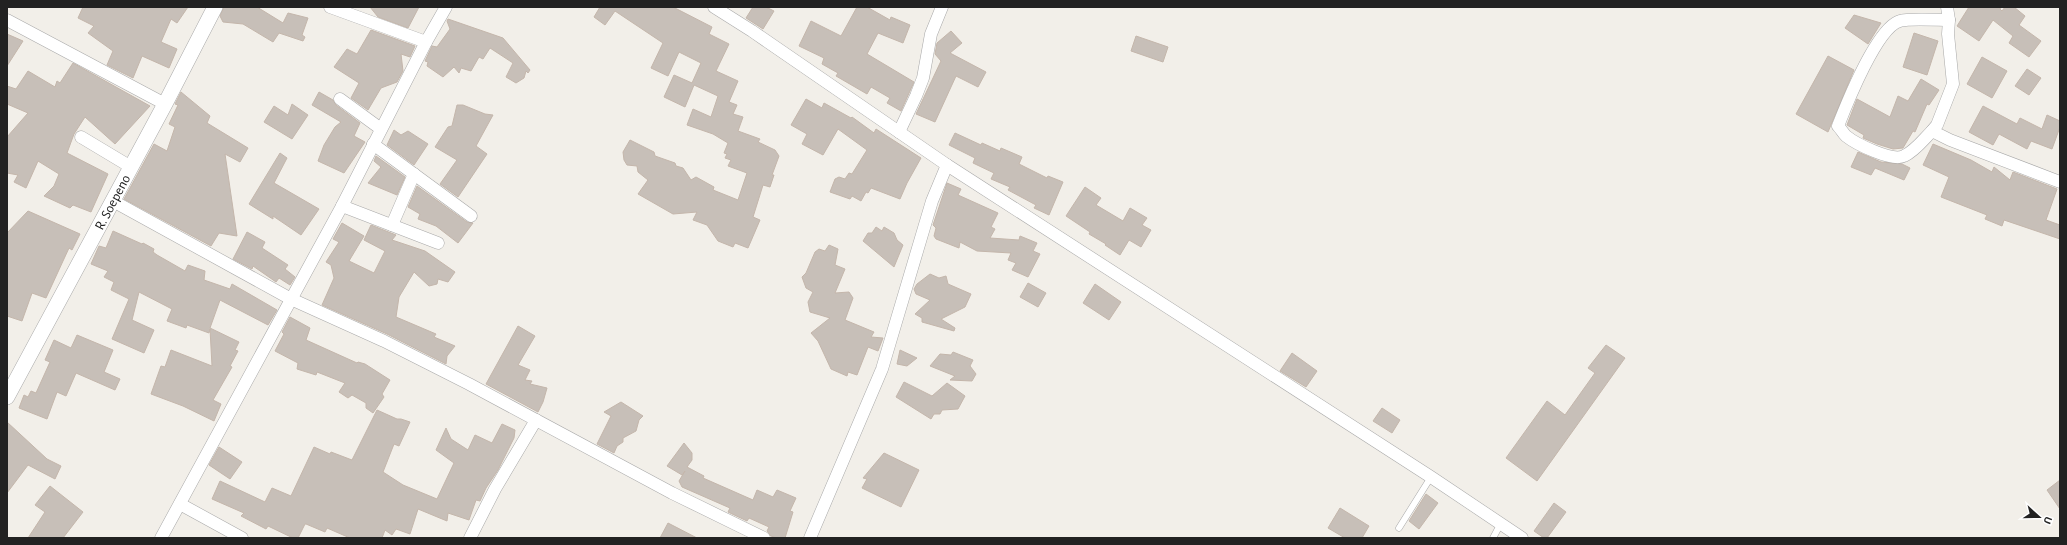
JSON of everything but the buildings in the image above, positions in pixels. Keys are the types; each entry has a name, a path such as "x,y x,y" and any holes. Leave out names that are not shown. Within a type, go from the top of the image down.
{"street":[{"name":"R. Soepeno","path":"7,397 165,104 215,7"},
{"path":"330,7 426,42"},
{"path":"161,538 342,206 426,42 446,7"},
{"path":"714,7 765,39 946,165 1431,477 1522,538"},
{"path":"899,132 923,78 931,34 942,7"},
{"path":"1947,7 1949,20 1948,34 1953,84 1937,125 1912,152 1902,157 1889,157 1846,135 1838,126 1876,44 1892,24 1901,20 1949,20"},
{"path":"7,20 165,104"},
{"path":"340,99 381,129"},
{"path":"1932,131 1950,140 2060,182"},
{"path":"81,137 131,167"},
{"path":"373,144 471,216"},
{"path":"810,538 882,369 932,201 946,165"},
{"path":"392,225 414,174"},
{"path":"113,201 291,299 384,341 672,493 764,538"},
{"path":"342,206 438,243"},
{"path":"470,538 495,489 536,420"},
{"path":"180,504 242,538"}],"lane":[{"path":"1399,528 1431,477"},
{"path":"1493,538 1500,524"}]}
